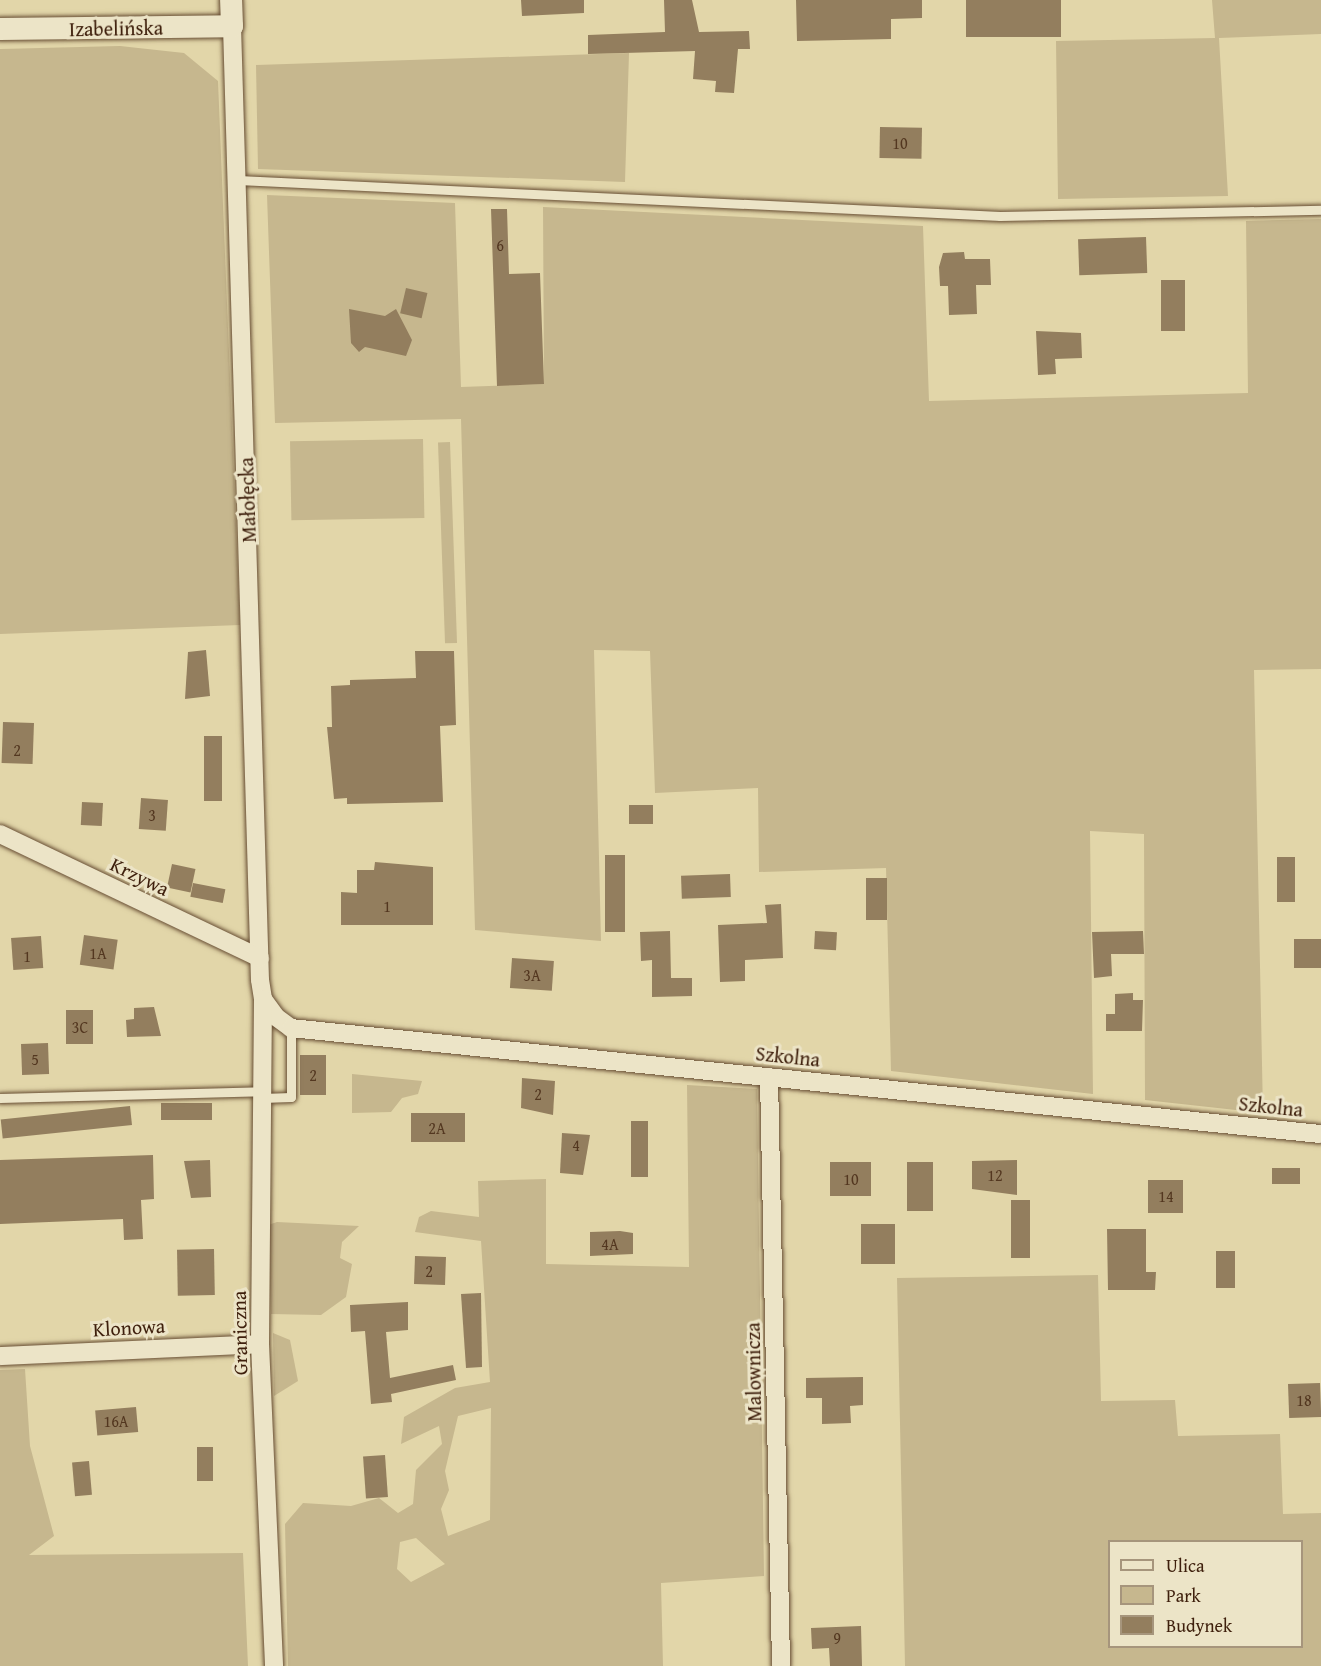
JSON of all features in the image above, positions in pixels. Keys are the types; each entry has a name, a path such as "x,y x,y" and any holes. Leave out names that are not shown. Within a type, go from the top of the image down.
{"street":[{"name":"Małołęcka","path":"231,0 263,999"},
{"name":"Izabelińska","path":"0,29 232,26"},
{"name":"Krzywa","path":"0,834 260,958"},
{"path":"263,999 291,1028"},
{"name":"Graniczna","path":"263,999 261,1344 274,1666"},
{"name":"Szkolna","path":"291,1028 1321,1134"},
{"name":"Malownicza","path":"770,1077 782,1666"},
{"name":"Klonowa","path":"0,1356 261,1344"}],"lane":[{"path":"238,180 1000,216 1321,210"},
{"path":"0,1098 262,1094 291,1097 291,1028"}],"green space":[{"path":"1212,0 1321,0 1321,34 1219,38 1228,196 1058,199 1056,41 1215,38"},
{"path":"120,46 184,53 218,81 240,625 0,634 0,49"},
{"path":"629,53 625,182 258,169 256,65"},
{"path":"267,195 455,203 461,387 544,384 543,207 923,226 929,401 1248,393 1246,221 1321,219 1321,669 1254,670 1263,1113 1145,1100 1144,834 1090,831 1093,1094 891,1071 886,868 759,872 758,788 655,793 650,651 594,650 601,941 475,930 461,419 275,423"},
{"path":"423,439 424,518 291,520 290,441"},
{"path":"438,442 450,442 457,643 445,643"},
{"path":"352,1074 422,1081 418,1094 402,1098 391,1112 352,1113"},
{"path":"687,1085 757,1089 764,1576 661,1583 663,1666 288,1666 285,1524 303,1503 351,1506 379,1498 398,1513 413,1504 416,1470 442,1444 439,1426 401,1444 404,1417 455,1388 490,1382 481,1241 415,1232 419,1217 431,1211 479,1217 478,1181 546,1179 546,1264 689,1267","holes":["491,1408 490,1520 448,1536 441,1509 449,1490 445,1471 458,1416","416,1538 445,1564 411,1582 397,1569 400,1542"]},
{"path":"277,1222 359,1226 342,1242 340,1258 352,1264 346,1297 321,1315 271,1314 268,1225"},
{"path":"1098,1275 1101,1401 1175,1400 1178,1436 1280,1434 1283,1514 1321,1513 1321,1666 905,1666 897,1278"},
{"path":"273,1333 290,1340 298,1381 274,1396"},
{"path":"25,1369 30,1446 54,1536 29,1555 243,1553 248,1666 0,1666 0,1370"}],"building":[{"path":"521,0 584,0 584,13 522,16"},
{"path":"664,0 692,0 699,32 749,31 750,49 738,49 734,93 715,92 716,81 693,79 695,51 588,54 588,35 665,32"},
{"path":"796,0 922,0 922,18 891,19 891,39 797,41"},
{"path":"966,0 1061,0 1061,37 966,37"},
{"path":"880,127 922,128 921,159 879,158"},
{"path":"491,209 507,209 509,274 540,273 544,384 497,386"},
{"path":"1146,237 1147,273 1079,275 1078,239"},
{"path":"964,252 965,259 990,259 991,285 976,285 977,314 949,315 948,286 940,286 939,267 943,253"},
{"path":"1161,280 1185,280 1185,331 1161,331"},
{"path":"406,288 427,293 422,318 400,313"},
{"path":"349,309 385,316 396,309 412,340 406,356 365,347 359,352 351,343"},
{"path":"1036,331 1081,333 1082,358 1055,359 1056,374 1038,375"},
{"path":"206,650 210,696 185,699 188,652"},
{"path":"415,651 454,651 456,725 440,726 443,802 347,804 347,798 334,799 327,727 332,727 331,686 350,685 350,680 416,678"},
{"path":"3,722 34,723 33,764 2,763"},
{"path":"204,736 222,736 222,801 204,801"},
{"path":"141,798 168,800 166,831 139,829"},
{"path":"82,802 103,803 102,826 81,825"},
{"path":"629,805 653,805 653,824 629,824"},
{"path":"605,855 625,855 625,932 605,932"},
{"path":"1277,857 1295,857 1295,902 1277,902"},
{"path":"375,862 433,867 433,925 341,925 341,892 357,893 357,870 374,870"},
{"path":"172,864 195,869 190,892 167,887"},
{"path":"730,874 731,897 682,899 681,876"},
{"path":"866,878 887,878 887,920 866,920"},
{"path":"193,883 225,889 223,903 190,897"},
{"path":"781,904 783,958 745,960 745,981 720,982 718,925 767,923 765,905"},
{"path":"670,931 671,978 692,978 692,996 652,997 652,960 641,961 640,932"},
{"path":"815,931 837,932 836,950 814,949"},
{"path":"1143,931 1144,954 1111,954 1112,976 1094,978 1092,932"},
{"path":"84,935 118,940 113,969 80,965"},
{"path":"41,936 43,968 13,970 11,938"},
{"path":"1294,939 1321,939 1321,968 1294,968"},
{"path":"512,958 554,961 552,991 510,988"},
{"path":"1133,993 1133,1000 1143,1000 1142,1031 1106,1031 1106,1014 1115,1014 1115,994"},
{"path":"154,1007 161,1036 127,1037 126,1020 134,1019 134,1008"},
{"path":"66,1010 93,1010 93,1044 66,1044"},
{"path":"48,1043 49,1074 22,1075 21,1044"},
{"path":"300,1055 326,1055 326,1095 300,1095"},
{"path":"522,1078 555,1081 553,1115 521,1108"},
{"path":"161,1103 212,1103 212,1120 161,1120"},
{"path":"130,1106 132,1125 3,1138 1,1120"},
{"path":"411,1113 465,1113 465,1142 411,1142"},
{"path":"631,1121 648,1121 648,1177 631,1177"},
{"path":"562,1133 590,1135 583,1175 560,1173"},
{"path":"153,1155 154,1199 141,1200 143,1239 124,1240 123,1219 0,1224 0,1160"},
{"path":"210,1160 211,1197 191,1198 184,1161"},
{"path":"1017,1160 1017,1195 972,1189 972,1161"},
{"path":"830,1162 871,1162 871,1196 830,1196"},
{"path":"907,1162 933,1162 933,1211 907,1211"},
{"path":"1272,1168 1300,1168 1300,1184 1272,1184"},
{"path":"1148,1180 1183,1180 1183,1213 1148,1213"},
{"path":"1011,1200 1030,1200 1030,1258 1011,1258"},
{"path":"861,1224 895,1224 895,1264 861,1264"},
{"path":"1107,1229 1146,1229 1146,1272 1156,1272 1155,1290 1108,1290"},
{"path":"590,1232 633,1233 633,1254 590,1256"},
{"path":"214,1249 215,1295 178,1296 177,1250"},
{"path":"1216,1251 1235,1251 1235,1288 1216,1288"},
{"path":"415,1256 446,1257 445,1285 414,1284"},
{"path":"481,1293 482,1367 466,1368 461,1294"},
{"path":"408,1302 408,1330 386,1332 390,1378 453,1365 456,1380 391,1394 392,1402 371,1404 365,1331 351,1332 350,1305"},
{"path":"863,1377 863,1405 850,1406 851,1423 822,1424 822,1398 806,1398 806,1378"},
{"path":"1320,1383 1321,1417 1289,1418 1288,1384"},
{"path":"136,1407 138,1432 97,1435 95,1411"},
{"path":"197,1447 213,1447 213,1481 197,1481"},
{"path":"385,1455 388,1497 366,1498 363,1457"},
{"path":"89,1461 92,1495 75,1496 72,1462"},
{"path":"861,1626 862,1666 830,1666 829,1648 812,1649 811,1628"}]}
